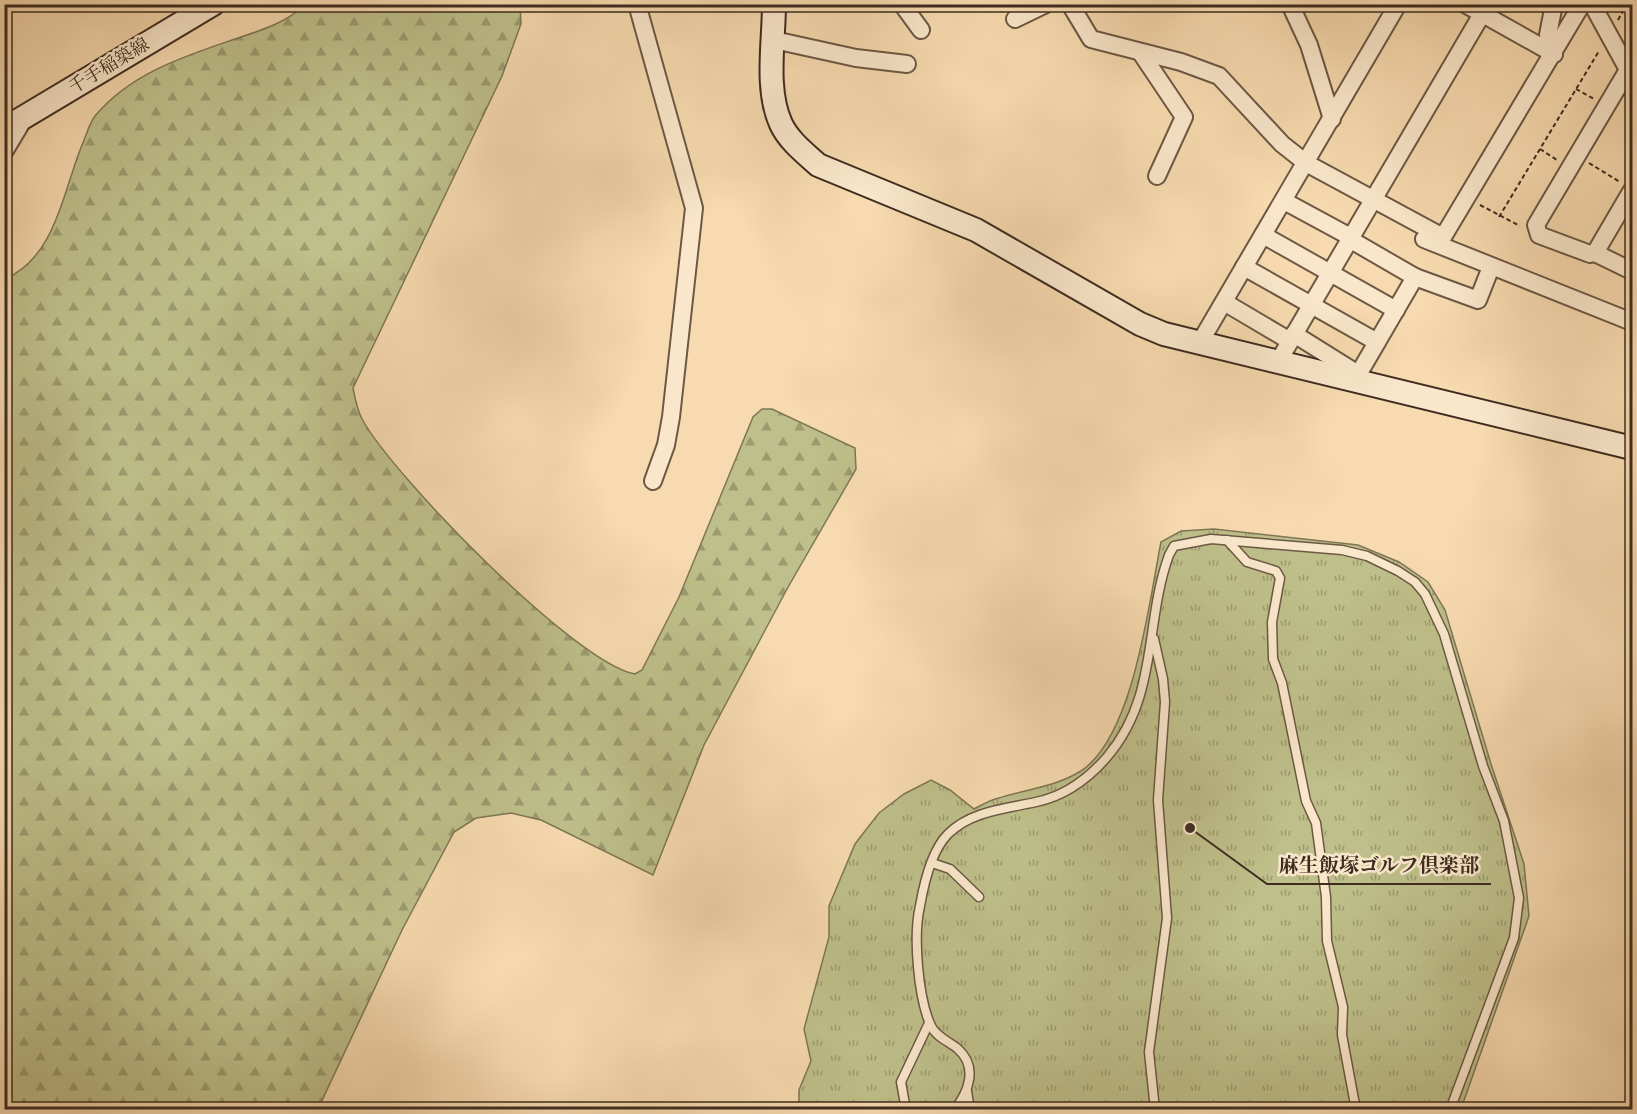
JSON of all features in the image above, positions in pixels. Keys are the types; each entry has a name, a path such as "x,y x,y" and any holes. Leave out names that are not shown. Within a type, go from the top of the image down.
{"street":[{"name":"千手稲築線","path":"4,129 213,4"},
{"path":"638,4 694,208 671,417 666,445 653,481"},
{"path":"774,4 773,99 782,126 797,147 818,165 976,230 1140,324 1199,344 1356,377 1632,448"},
{"path":"902,4 921,30"},
{"path":"1015,19 1046,4"},
{"path":"1070,4 1091,39 1202,68 1219,76 1282,144 1306,163 1437,246 1632,322"},
{"path":"1290,4 1309,45 1332,119"},
{"path":"1199,344 1398,4"},
{"path":"1465,4 1554,54"},
{"path":"1554,4 1548,35 1554,54"},
{"path":"1372,205 1443,237 1582,4"},
{"path":"1592,4 1631,70 1536,225 1539,235 1590,254 1595,253 1632,272"},
{"path":"1278,362 1482,14"},
{"path":"774,40 856,58 907,64"},
{"path":"1141,52 1184,117 1157,176"},
{"path":"4,152 26,116"},
{"path":"1595,253 1628,187"},
{"path":"1284,201 1345,234 1351,240 1415,277 1478,300 1491,267"},
{"path":"1263,235 1396,310"},
{"path":"1244,267 1377,342"},
{"path":"1356,377 1415,277"},
{"path":"1224,302 1292,338 1356,377"}],"lane":[{"path":"1227,540 1247,562 1276,571 1280,578 1272,622 1273,659 1282,683 1306,801 1316,823 1326,897 1327,941 1342,1007 1342,1035 1356,1110"},
{"path":"954,1110 967,1090 970,1078 967,1059 932,1030 916,938 920,905 940,844 948,834 968,820 999,809 1038,802 1067,791 1091,775 1129,725 1142,688 1165,567 1174,546 1189,541 1227,540 1302,545 1367,556 1415,582 1425,594 1444,634 1483,766 1504,821 1519,898 1514,938 1450,1110"},
{"path":"1153,636 1164,679 1165,702 1158,800 1167,918 1149,1052 1155,1110"},
{"path":"932,863 956,873 979,897"},
{"path":"906,1110 901,1082 930,1023"},
{"path":"967,1090 969,1110"}],"path":[{"path":"1499,217 1609,36"},
{"path":"1576,89 1607,106"},
{"path":"1540,149 1561,162 1576,159 1628,187"},
{"path":"1467,197 1499,217 1539,235"}],"green space":[{"path":"305,5 520,5 521,24 502,76 353,388 362,419 380,446 446,522 530,604 571,638 607,662 635,674 642,670 679,597 753,417 762,409 772,409 855,448 856,469 787,589 704,745 653,875 541,820 511,813 476,818 454,832 402,930 318,1109 5,1109 5,279 22,269 47,239 56,221 89,126 109,101 141,78 176,60 271,26 289,17"},
{"path":"1214,529 1358,545 1399,562 1428,582 1445,610 1491,764 1524,864 1529,916 1461,1109 799,1110 799,1090 811,1061 804,1029 829,937 829,906 855,844 879,813 904,794 931,780 950,790 974,809 996,799 1061,781 1081,771 1099,754 1114,729 1126,699 1144,632 1161,542 1181,531"}],"place":[{"name":"麻生飯塚ゴルフ倶楽部","path":"1190,828"}]}
